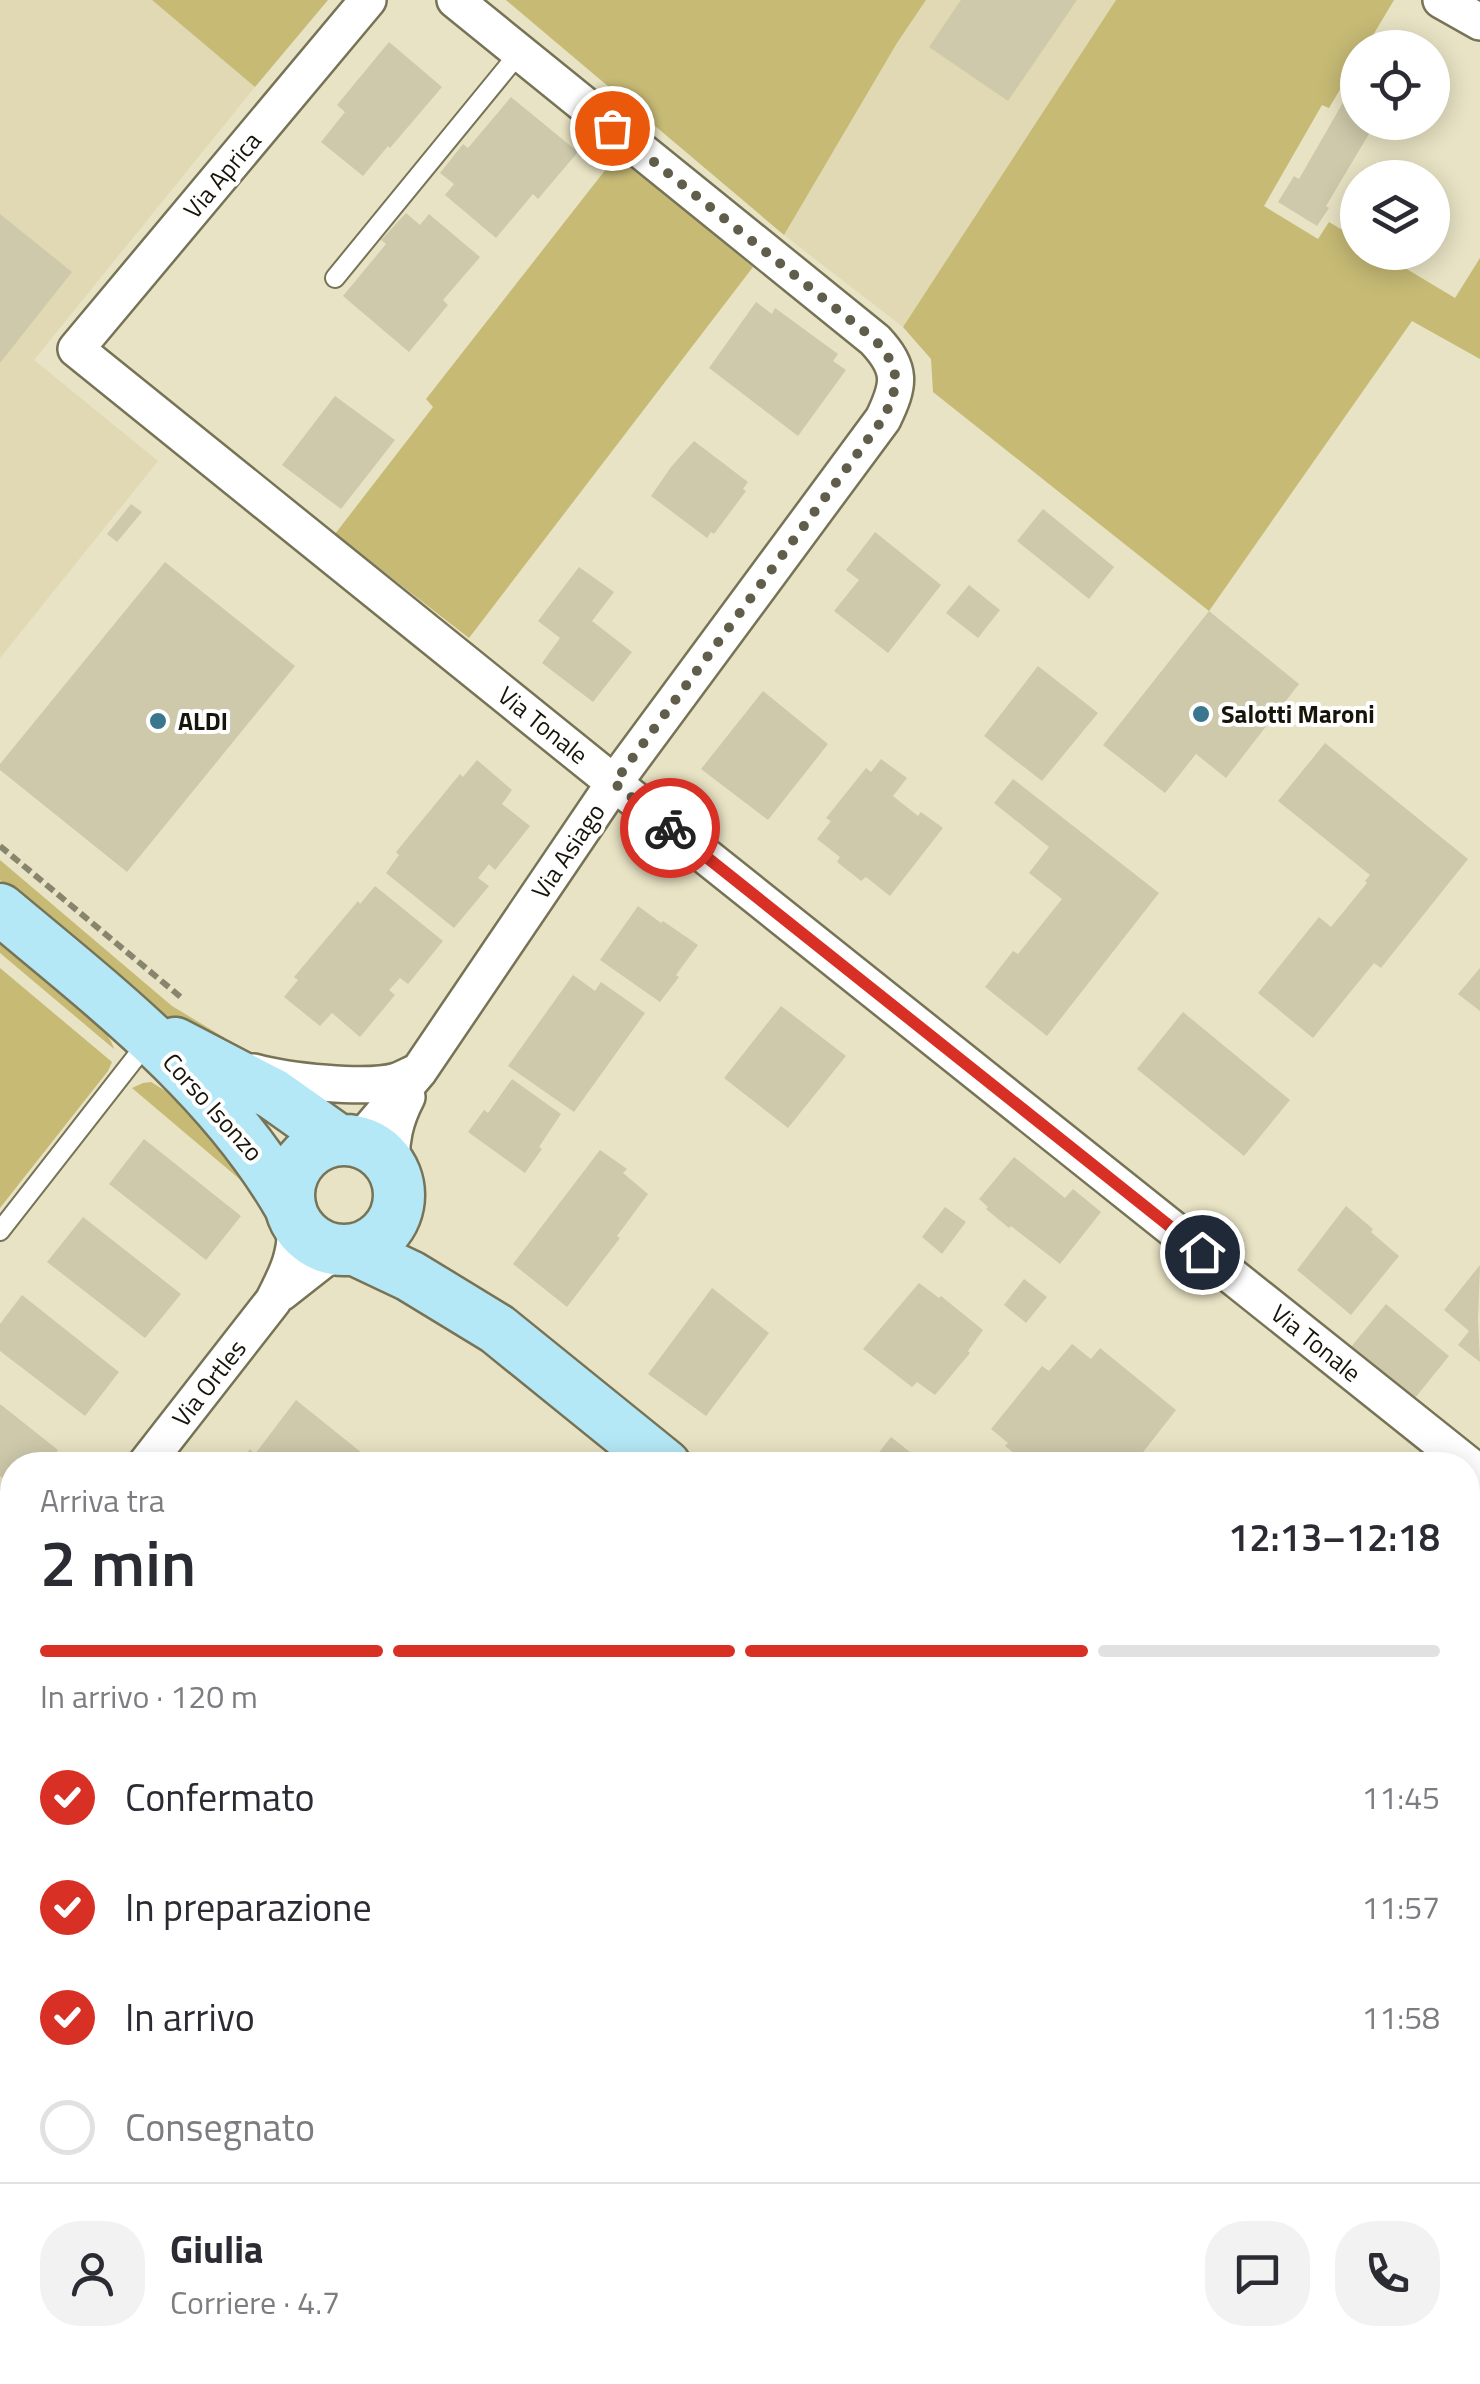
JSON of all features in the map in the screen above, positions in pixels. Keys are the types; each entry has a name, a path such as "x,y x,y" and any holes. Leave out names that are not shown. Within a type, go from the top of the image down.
{"street":[{"name":"Via Aprica","path":"76,349 368,0"},
{"name":"Via Asiago","path":"345,1140 368,1130 419,1071 614,783 883,419 897,380 891,357 875,340 455,0"},
{"path":"1441,0 1480,22"},
{"name":"Via Tonale","path":"76,349 1452,1452"},
{"name":"Corso Isonzo","path":"0,909 139,1028 192,1080 240,1132 270,1172 292,1212"},
{"name":"Corso Isonzo","path":"139,1028 272,1094 345,1140"},
{"path":"204,1059 280,1079 373,1085 397,1081 419,1071"},
{"name":"Via Asiago","path":"396,1182 390,1145 397,1116 419,1071"},
{"path":"396,1182 396,1214 387,1230 373,1243 351,1250 330,1249 303,1233 292,1212 288,1192 304,1156 325,1142 345,1140 375,1149 396,1182 416,1233 497,1329"},
{"name":"Via Ortles","path":"155,1452 273,1301 295,1249 292,1212"},
{"path":"351,1250 410,1276 497,1329 649,1452"},
{"name":"Via Ortles","path":"273,1301 312,1267 351,1250"}],"lane":[{"path":"335,278 519,52"},
{"path":"0,1231 139,1028"}],"path":[{"path":"0,846 192,1006"}],"shaded area":[{"path":"0,0 152,0 255,87 34,360 158,461 0,658"},
{"path":"152,0 328,0 255,87"},
{"path":"506,0 926,0 784,235"},
{"path":"926,0 1116,0 903,327 784,235"},
{"path":"1116,0 1394,0 1376,30 1340,30 1340,90 1329,108 1322,105 1264,206 1318,239 1329,222 1340,229 1340,270 1408,270 1455,298 1480,258 1480,359 1412,321 1209,611 933,392 931,359 903,327"},
{"path":"617,155 753,267 469,638 335,534 433,407 426,399"},
{"path":"0,860 172,1006 225,1038 223,1043 182,1027 151,1006 0,880"},
{"path":"0,937 82,1007 114,1049 0,953"},
{"path":"0,968 112,1062 0,1208"},
{"path":"151,1082 169,1093 259,1182 262,1198 132,1088"}],"building":[{"path":"961,0 1077,0 1008,101 929,47"},
{"path":"389,42 442,87 363,176 321,142 345,112 337,105"},
{"path":"511,97 578,152 538,199 533,194 496,238 445,195 454,184 440,173 463,144 468,148"},
{"path":"1340,108 1340,140 1365,140 1353,160 1340,160 1340,182 1317,226 1278,202 1294,176 1299,179"},
{"path":"406,213 420,225 429,214 480,257 443,300 448,305 409,352 343,296 386,244 381,240"},
{"path":"0,214 72,272 0,363"},
{"path":"756,302 772,314 775,308 838,354 833,361 846,370 798,436 709,368"},
{"path":"335,396 395,440 341,509 282,465"},
{"path":"694,441 748,482 743,489 746,491 707,538 651,496"},
{"path":"131,504 142,512 117,542 107,534"},
{"path":"1043,509 1114,567 1089,599 1017,541"},
{"path":"875,532 941,585 888,653 834,611 859,580 846,570"},
{"path":"165,562 295,666 127,872 0,770 0,764"},
{"path":"579,567 614,592 592,621 632,652 593,702 542,663 560,638 538,621"},
{"path":"969,585 1000,610 978,638 946,613"},
{"name":"Salotti Maroni","path":"1209,611 1299,684 1226,778 1196,754 1165,793 1103,745"},
{"path":"1038,666 1098,713 1042,781 984,736"},
{"path":"763,691 828,744 768,820 701,769"},
{"path":"1325,743 1468,859 1381,968 1374,963 1313,1038 1258,993 1319,917 1331,927 1370,875 1278,801"},
{"path":"881,759 907,778 893,796 918,816 921,812 943,828 890,896 866,877 861,881 817,839 831,821 826,818 866,768 871,772"},
{"path":"477,760 512,790 502,804 530,826 495,870 489,864 478,878 489,886 454,928 386,873 399,855 396,852 460,774 463,777"},
{"path":"1013,779 1159,893 1047,1036 985,987 1013,951 1018,954 1062,899 1029,873 1049,847 994,803"},
{"path":"375,886 443,941 408,984 400,978 389,990 395,995 360,1037 332,1013 320,1026 284,997 298,980 294,977"},
{"path":"638,906 698,945 660,1002 600,960"},
{"path":"1480,968 1480,1011 1458,994"},
{"path":"573,975 595,991 601,982 645,1013 574,1112 508,1066"},
{"path":"781,1006 846,1056 788,1128 724,1078"},
{"path":"1183,1012 1290,1100 1244,1156 1137,1069"},
{"path":"512,1079 561,1114 525,1173 468,1132 484,1110 488,1113"},
{"path":"144,1139 241,1216 206,1260 109,1184"},
{"path":"600,1150 627,1169 623,1173 648,1194 567,1307 513,1264"},
{"path":"1014,1157 1065,1198 1073,1189 1101,1212 1060,1264 1009,1228 979,1199"},
{"path":"1346,1206 1399,1256 1351,1315 1297,1270"},
{"path":"945,1207 966,1222 942,1254 922,1237"},
{"path":"83,1217 181,1294 145,1338 47,1262"},
{"path":"1480,1265 1480,1362 1458,1345 1469,1331 1444,1310"},
{"path":"1024,1279 1047,1297 1026,1323 1004,1305"},
{"path":"919,1283 983,1330 970,1353 935,1395 917,1382 912,1387 863,1349"},
{"path":"712,1288 769,1333 706,1416 648,1374"},
{"path":"22,1295 119,1372 85,1416 0,1351 0,1324"},
{"path":"1386,1304 1449,1356 1415,1398 1351,1347"},
{"path":"1072,1344 1091,1359 1100,1348 1176,1410 1143,1452 1013,1452 991,1429 1042,1366 1049,1371"},
{"path":"296,1400 361,1452 257,1452"},
{"path":"0,1404 58,1450 56,1452 0,1452"},
{"path":"891,1437 910,1452 879,1452"}],"way so far":[{"path":"612,128 875,340 891,357 897,380 883,419 614,783 670,828"}],"place":[{"name":"Salotti Maroni","path":"1201,714"},
{"name":"ALDI","path":"158,721"}],"route":[{"path":"670,828 1202,1252"}]}
